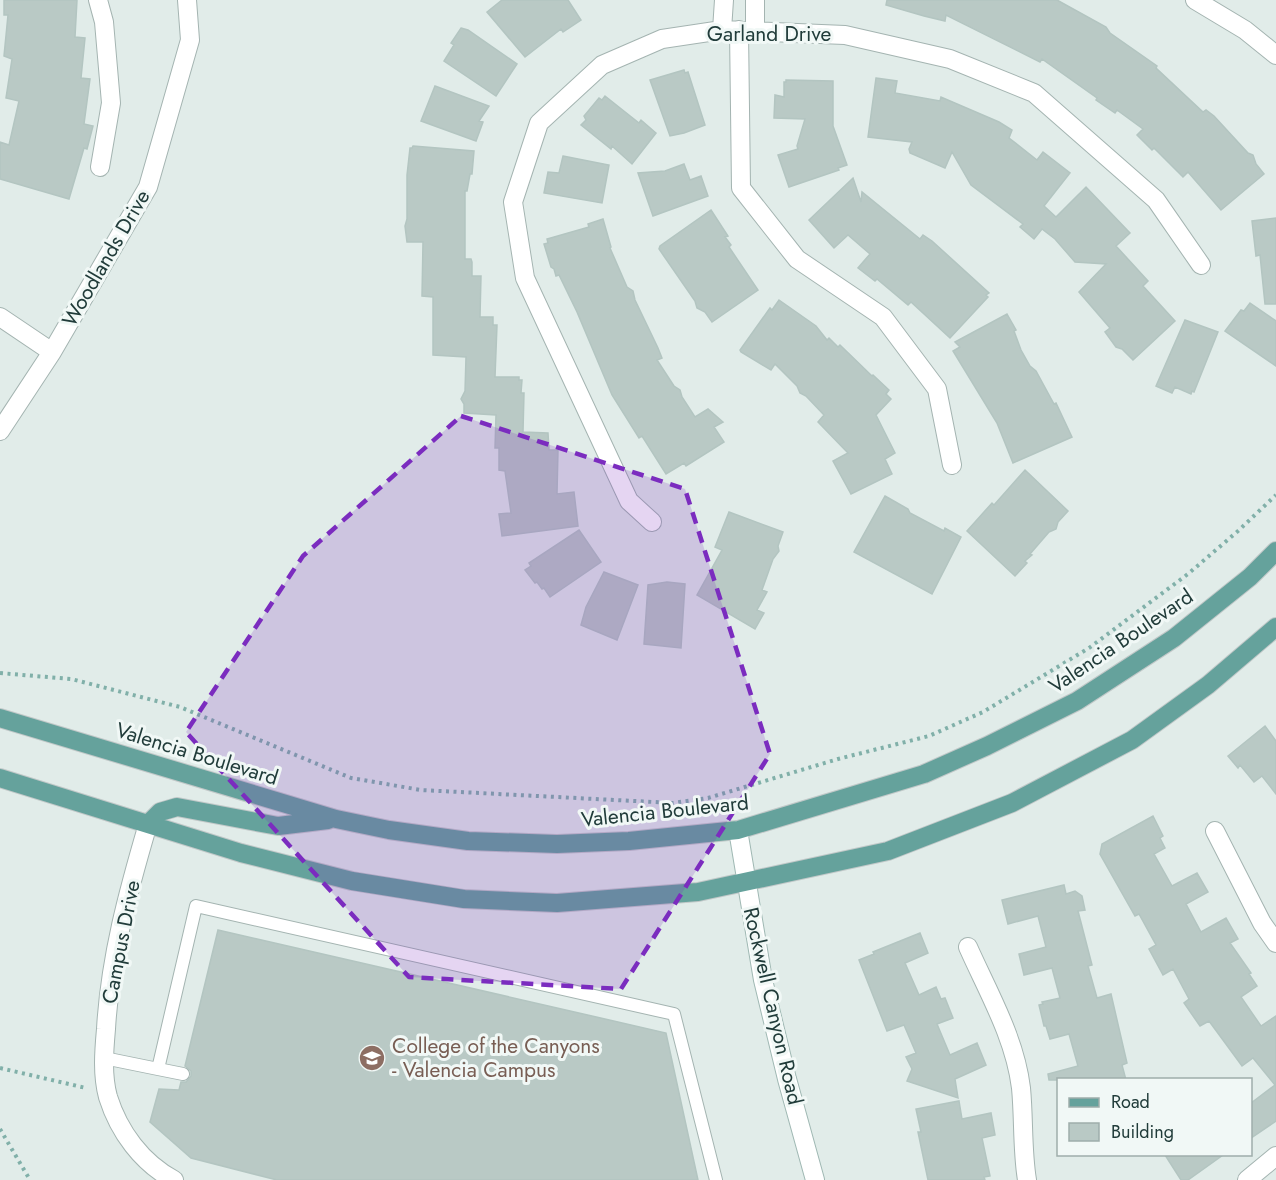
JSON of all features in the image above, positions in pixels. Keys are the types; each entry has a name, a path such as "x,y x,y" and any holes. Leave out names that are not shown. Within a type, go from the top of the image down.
{"main road":[{"name":"Valencia Boulevard","path":"0,718 336,819 389,831 468,841 545,843 629,841 738,830 924,774 987,746 1077,701 1174,638 1250,577 1276,551"},
{"path":"0,778 241,853 352,881 464,899 557,903 698,892 888,851 1012,803 1132,740 1208,685 1276,627"},
{"path":"147,824 160,812 177,807 278,826 336,819"}],"street":[{"path":"98,0 104,22 111,103 100,167"},
{"name":"Woodlands Drive","path":"0,431 52,352 148,187 190,40 187,0"},
{"path":"724,0 739,30 741,188 797,260 883,317 937,389 952,465"},
{"path":"739,30 755,0"},
{"path":"1195,0 1274,47"},
{"name":"Garland Drive","path":"652,522 629,501 525,278 513,202 539,123 602,65 662,39 739,30 845,35 950,59 1034,93 1156,200 1201,265"},
{"path":"0,317 52,352"},
{"name":"Campus Drive","path":"147,824 118,932 108,986 104,1058 108,1097 117,1120 134,1148 162,1174 174,1180"},
{"name":"Rockwell Canyon Road","path":"738,830 763,980 815,1180"},
{"path":"1215,831 1262,923 1276,943"},
{"path":"968,947 1013,1047 1021,1088 1027,1180"},
{"path":"1247,1180 1276,1156"}],"lane":[{"path":"158,1069 196,906 674,1014 716,1180"},
{"path":"104,1058 183,1074"}],"path":[{"path":"0,673 71,679 180,706 351,778 421,790 662,802 708,798 838,759 929,736 983,712 1089,648 1188,574 1276,495"},
{"path":"0,1068 86,1088"},
{"path":"0,1129 30,1180"}],"highlighted area":[{"path":"461,416 685,489 770,754 621,989 409,977 186,732 303,556"}],"building":[{"path":"4,0 77,0 75,37 85,38 81,78 90,79 84,124 93,126 69,199 0,179 0,142 9,145 19,101 6,98 12,59 4,56 8,15 4,15"},
{"path":"502,0 568,0 581,20 563,32 561,29 525,57 487,12"},
{"path":"887,0 1057,0 1106,27 1110,33 1157,66 1156,68 1203,112 1206,110 1214,116 1248,153 1253,155 1256,164 1264,174 1221,210 1188,172 1183,177 1154,148 1152,150 1137,135 1143,129 1117,110 1115,113 1096,100 1097,98 1042,59 1040,62 946,15 945,21 924,16 886,5"},
{"path":"461,28 468,30 517,64 496,96 444,61 454,45 451,43"},
{"path":"684,70 685,73 688,72 705,125 670,136 650,80"},
{"path":"876,78 897,81 895,93 940,101 941,97 999,122 1012,130 1009,138 1037,160 1043,152 1070,173 1044,206 1056,217 1086,187 1130,233 1116,246 1148,281 1143,286 1175,321 1133,360 1122,349 1116,347 1105,332 1110,328 1079,292 1106,264 1075,262 1055,239 1042,229 1034,239 1020,227 1023,224 971,185 952,152 945,168 910,153 912,142 868,137"},
{"path":"786,80 833,81 833,126 847,165 838,168 839,170 789,187 778,155 798,149 805,119 774,118 775,95 784,97"},
{"path":"435,86 489,106 479,121 483,122 476,141 421,121"},
{"path":"605,96 639,123 641,120 656,133 632,164 612,146 611,149 581,125 586,120 584,116 599,98 602,100"},
{"path":"413,146 474,151 472,174 470,174 467,191 465,191 465,259 471,259 472,276 481,276 480,317 493,317 493,325 497,325 495,377 519,377 519,380 522,380 523,432 548,433 549,450 558,450 557,494 574,492 578,526 502,536 499,514 511,513 505,471 499,470 499,448 495,448 496,415 464,413 464,404 461,399 465,391 466,357 433,355 433,297 422,296 423,242 407,242 405,226 407,175 410,148"},
{"path":"563,156 609,165 602,203 544,193 548,172 559,173"},
{"path":"684,164 690,180 701,176 708,196 653,216 638,173 665,171"},
{"path":"853,178 861,202 862,192 920,239 923,235 932,241 989,293 986,295 988,297 950,338 911,302 908,305 877,279 875,281 858,268 870,254 848,235 834,248 809,220"},
{"path":"711,210 728,236 725,237 731,245 729,247 758,290 712,322 705,312 697,308 695,301 659,249 660,246"},
{"path":"1276,218 1276,304 1265,304 1260,255 1256,256 1252,221"},
{"path":"603,219 610,248 627,287 633,291 662,358 657,360 674,386 680,390 695,417 708,409 723,422 714,427 724,442 686,466 684,463 666,474 642,436 639,438 612,395 577,312 559,275 556,276 551,267 544,244 548,243 547,239 589,227 588,224"},
{"path":"779,300 816,326 827,340 829,338 838,347 840,345 889,390 886,394 891,399 876,415 895,453 885,459 892,474 851,494 833,461 848,453 818,422 824,415 806,396 800,393 797,386 775,364 771,370 741,352 740,350 770,308 772,310"},
{"path":"1250,303 1276,321 1276,366 1225,331 1241,310 1244,311"},
{"path":"1007,314 1016,330 1014,331 1021,350 1030,366 1036,371 1054,404 1056,403 1072,437 1013,463 997,423 953,351 960,347 955,342"},
{"path":"1185,320 1218,332 1194,392 1192,391 1191,394 1175,387 1172,393 1156,386"},
{"path":"1025,470 1068,511 1058,522 1056,529 1049,532 1030,554 1032,555 1025,561 1027,563 1015,576 967,531"},
{"path":"885,496 908,509 910,513 944,531 945,528 961,537 932,594 854,552"},
{"path":"729,512 783,532 778,546 779,551 773,559 762,590 767,592 757,610 764,613 755,629 697,595 722,550 715,547"},
{"path":"579,530 601,562 550,597 525,570 531,566 529,563"},
{"path":"604,572 638,585 617,640 581,625 586,607"},
{"path":"667,582 685,584 681,648 644,644 648,585"},
{"path":"1265,726 1276,741 1276,794 1262,776 1254,782 1240,765 1238,768 1228,756"},
{"path":"1153,816 1163,836 1160,838 1165,848 1154,854 1172,886 1197,873 1208,892 1186,904 1201,932 1226,918 1238,939 1230,943 1251,973 1249,974 1257,986 1241,997 1261,1026 1276,1016 1276,1121 1252,1137 1252,1102 1275,1085 1253,1058 1242,1066 1209,1021 1200,1026 1184,1003 1189,999 1173,969 1163,975 1149,949 1156,945 1139,914 1135,916 1100,854 1102,844"},
{"path":"1064,885 1066,894 1075,891 1082,896 1085,910 1078,911 1092,965 1088,966 1097,998 1111,994 1127,1063 1122,1065 1125,1078 1049,1080 1048,1074 1078,1066 1069,1034 1050,1039 1046,1026 1044,1026 1039,1005 1043,1004 1042,1002 1060,998 1052,968 1024,975 1019,954 1046,947 1038,916 1008,924 1002,900"},
{"path":"218,930 666,1033 698,1180 277,1180 191,1158 150,1122 159,1089 179,1090 181,1082 186,1082 191,1076 191,1071 185,1066"},
{"path":"920,933 928,953 905,963 919,995 936,987 941,999 945,998 953,1018 937,1024 950,1055 977,1043 986,1065 955,1079 958,1098 907,1081 912,1069 906,1057 916,1053 904,1025 887,1031 859,960"},
{"path":"959,1101 962,1119 991,1113 995,1135 982,1138 990,1176 984,1177 985,1180 928,1180 918,1132 921,1132 916,1109"},
{"path":"1166,1156 1222,1156 1188,1180 1181,1180"}],"place":[{"name":"College of the Canyons - Valencia Campus","path":"372,1058"}]}
